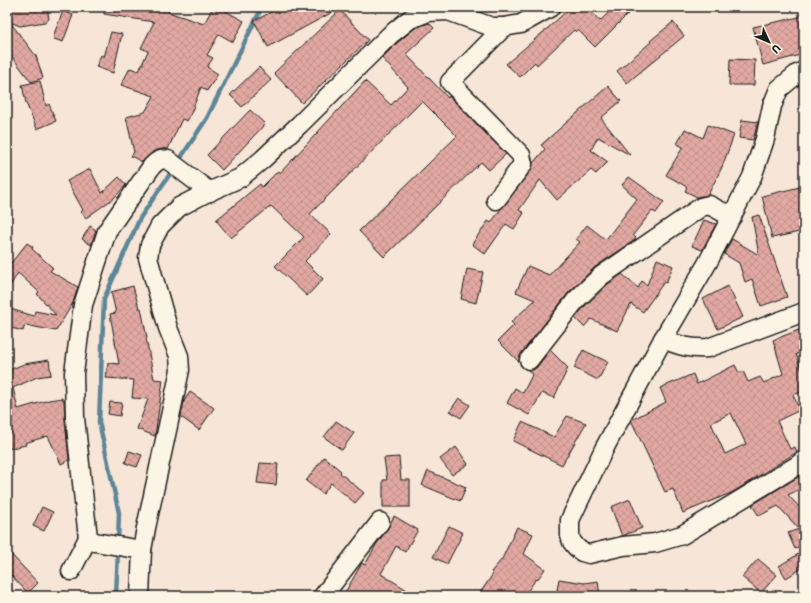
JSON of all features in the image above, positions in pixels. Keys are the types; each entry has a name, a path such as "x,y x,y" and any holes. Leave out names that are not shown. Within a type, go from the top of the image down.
{"street":[{"path":"140,596 136,548 180,370 179,356 168,328 148,258 150,245 160,226 179,207 240,178 263,160 390,35 410,19 428,12 448,11 492,27 504,27 521,24 551,7"},
{"path":"496,200 523,164 522,155 450,82 504,27"},
{"path":"804,71 797,74 779,89 772,106 766,138 752,177 732,217 679,314 663,339 604,449 570,520 570,536 572,542 576,548 589,554 623,546 655,543 682,535 804,460"},
{"path":"71,571 93,540 75,418 74,373 83,305 106,232 157,161 163,159 174,165 210,192"},
{"path":"529,360 576,300 601,276 629,255 701,207 709,205 732,217"},
{"path":"663,339 681,347 695,349 708,348 804,312"},
{"path":"323,596 380,522"},
{"path":"93,540 136,548"}],"building":[{"path":"47,7 49,19 45,22 20,26 10,22 36,56 43,78 31,82 7,50 7,10"},
{"path":"104,7 170,7 168,12 204,24 213,7 218,7 244,21 233,42 219,34 207,55 213,58 207,67 218,74 207,91 201,87 190,116 187,121 182,119 168,149 154,151 142,162 131,156 134,152 126,117 145,112 154,96 121,85 130,68 139,71 148,51 141,48 154,22 104,14"},
{"path":"281,7 342,7 268,47 254,21"},
{"path":"571,7 587,7 600,21 614,7 635,7 595,47 578,30 576,32 574,30 537,65 535,62 520,77 506,64"},
{"path":"340,10 368,40 302,103 274,73"},
{"path":"63,11 73,15 63,42 54,39 54,34"},
{"path":"804,16 804,54 763,65 753,27"},
{"path":"673,22 684,36 627,83 617,71"},
{"path":"429,23 434,28 406,54 448,98 449,96 506,154 489,170 481,162 384,257 359,231 457,136 422,101 310,214 331,234 305,261 323,279 307,296 275,266 304,237 271,206 231,238 216,220 260,184 262,187 278,171 280,173 365,81 391,105 408,87 382,58 415,28"},
{"path":"111,32 122,34 113,73 96,67 101,55 104,57"},
{"path":"730,59 755,60 754,85 729,85"},
{"path":"259,67 271,80 242,107 230,95"},
{"path":"40,81 46,106 49,104 56,121 37,129 26,103 22,85"},
{"path":"608,86 621,101 601,118 630,155 598,137 591,150 608,162 596,174 591,170 557,200 540,180 519,210 524,213 514,229 506,224 485,254 472,244 488,221 491,223 531,170 533,163 545,149 541,145"},
{"path":"250,110 265,124 222,170 207,155"},
{"path":"742,120 758,122 753,140 739,138"},
{"path":"708,125 734,135 722,167 708,195 697,197 685,191 687,187 666,175 683,147 677,144 685,129 703,138"},
{"path":"90,169 102,193 119,177 126,185 114,198 86,218 81,212 83,210 67,181"},
{"path":"629,177 664,202 656,213 652,211 633,235 636,238 635,240 595,267 569,292 521,354 519,362 498,341 514,325 511,322 535,300 516,292 528,266 549,275 580,242 576,239 587,225 605,239 607,238 637,199 622,185"},
{"path":"804,186 804,231 772,238 762,196"},
{"path":"759,215 787,297 761,306 752,279 745,282 739,263 724,254 732,239 759,255 752,217"},
{"path":"704,220 716,224 702,250 692,246"},
{"path":"90,226 96,230 91,245 82,239"},
{"path":"27,243 33,247 32,249 53,268 50,271 78,287 73,303 56,331 25,325 23,331 7,327 7,308 34,316 35,311 56,315 37,294 39,292 18,273 7,291 7,268"},
{"path":"657,259 673,266 666,283 664,282 643,312 631,304 617,331 591,319 584,327 575,318 584,307 608,284 622,274 638,288 642,281 647,285"},
{"path":"467,269 483,272 476,303 461,299"},
{"path":"133,286 139,308 141,308 154,379 163,380 155,436 137,429 148,399 132,398 134,380 106,378 108,363 119,364 110,314 116,313 111,292"},
{"path":"728,286 743,317 718,329 703,299"},
{"path":"804,328 804,351 796,354 804,376 804,391 793,395 800,410 777,421 790,449 795,447 797,452 733,492 683,513 673,489 665,492 631,420 666,402 660,388 693,374 697,384 735,365 739,373 743,371 748,382 760,377 764,383 783,374 773,340","holes":["731,413 746,444 725,454 711,423"]},
{"path":"550,350 568,368 554,398 542,393 529,415 507,403 515,388 523,393 532,375 528,370 533,370 537,367"},
{"path":"583,350 608,362 598,380 574,368"},
{"path":"49,360 51,375 37,377 13,388 18,409 49,400 62,398 64,400 69,460 61,464 48,436 25,443 26,445 7,449 7,371 24,364"},
{"path":"190,392 214,408 199,430 181,417 184,401"},
{"path":"459,398 470,405 461,418 450,411"},
{"path":"110,402 122,403 120,416 108,414"},
{"path":"567,416 586,423 562,465 513,441 522,422 554,437"},
{"path":"336,421 354,433 342,450 324,437"},
{"path":"456,447 468,464 452,475 440,459"},
{"path":"129,451 142,455 137,467 125,463"},
{"path":"324,457 364,493 355,503 331,483 323,494 306,481"},
{"path":"399,457 401,480 410,480 410,507 383,507 383,480 387,480 384,458"},
{"path":"260,463 278,464 276,485 257,483"},
{"path":"428,471 466,487 460,501 422,485"},
{"path":"803,474 804,487 788,495 804,512 804,545 795,549 788,533 799,529 778,506 759,516 752,505"},
{"path":"630,499 642,528 622,536 611,507"},
{"path":"42,507 53,512 44,531 33,526"},
{"path":"394,516 418,530 405,552 396,546 381,574 417,596 343,596 362,563 365,565"},
{"path":"449,526 463,533 447,564 433,557"},
{"path":"517,527 533,534 524,554 545,569 524,596 478,596 493,574 491,572 502,559"},
{"path":"7,550 38,583 28,593 7,571"},
{"path":"800,553 804,560 804,567 786,578 779,566"},
{"path":"758,559 777,575 761,593 742,577"},
{"path":"559,579 584,583 598,581 600,596 556,596"}],"waterway":[{"path":"178,162 207,118 262,7"},
{"path":"118,542 119,513 99,422 104,299 140,218 174,168"},
{"path":"116,596 118,550"}]}
